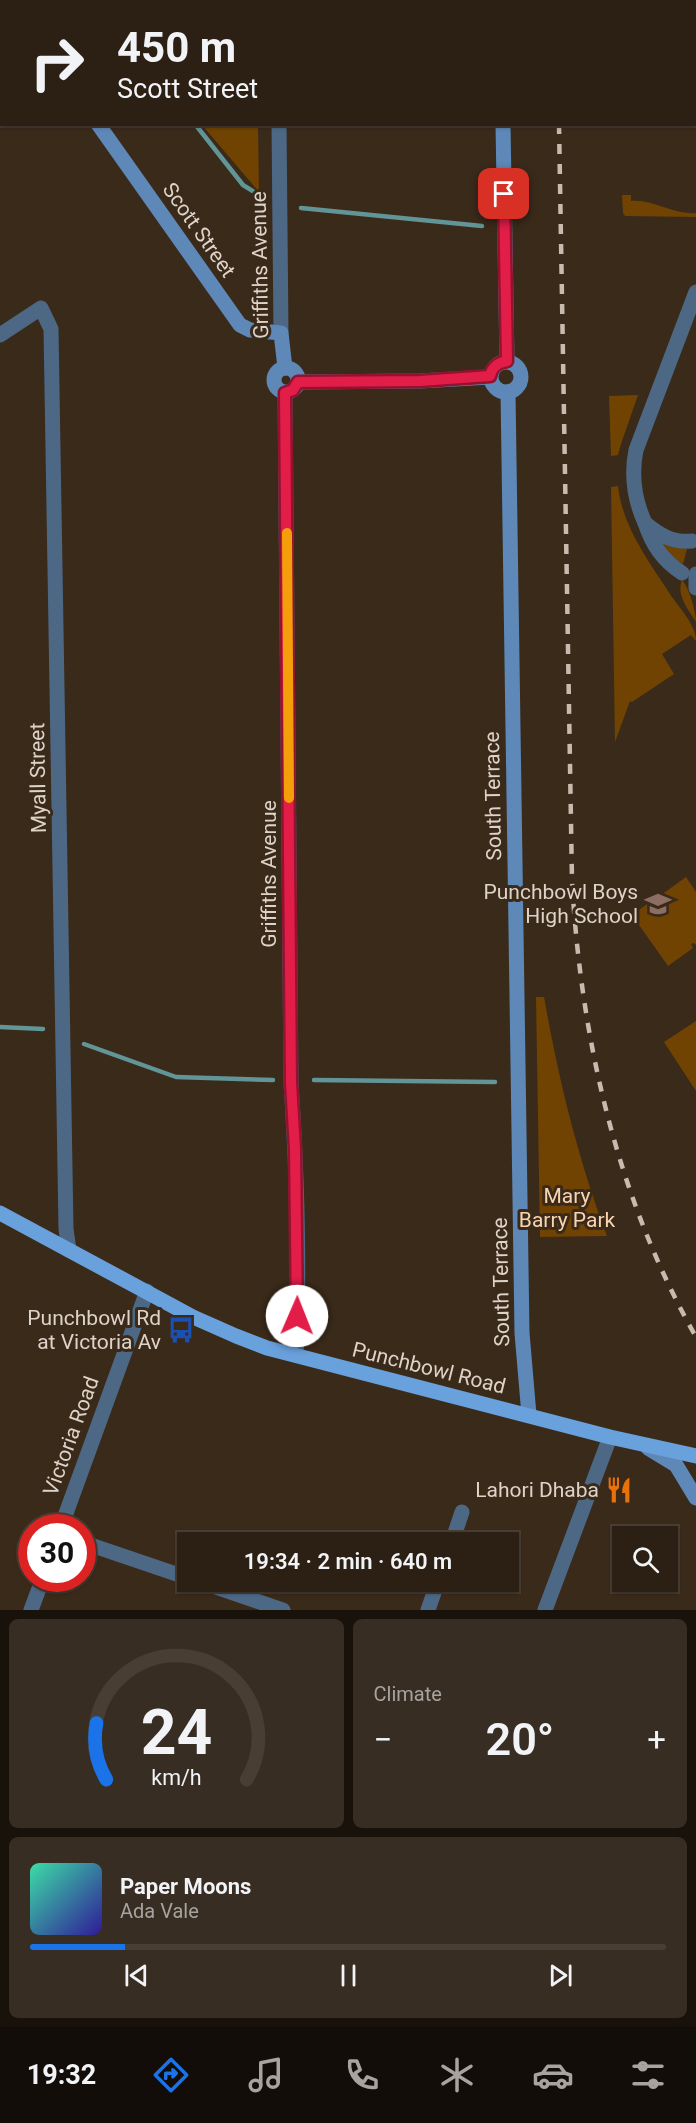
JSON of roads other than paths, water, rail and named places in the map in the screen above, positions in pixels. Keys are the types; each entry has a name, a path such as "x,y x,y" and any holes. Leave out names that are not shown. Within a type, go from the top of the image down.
{"main road":[{"name":"Punchbowl Road","path":"0,1213 193,1317 236,1336 296,1355 610,1437 696,1456"}],"street":[{"name":"Scott Street","path":"99,126 240,325 250,330 281,333"},
{"name":"Griffiths Avenue","path":"279,126 281,333 285,368"},
{"path":"503,126 507,361"},
{"path":"696,292 636,450 633,480 638,508 651,539 668,563 689,573 696,588"},
{"name":"Myall Street","path":"0,335 40,308 51,329 66,1229 69,1250"},
{"path":"507,361 519,369 521,379 517,387 503,392 494,387 490,376 497,364 507,361"},
{"path":"285,368 294,371 298,382 293,390 285,393 277,388 274,381 275,374 285,368"},
{"path":"298,382 420,381 490,376"},
{"name":"South Terrace","path":"508,392 522,1312 529,1415"},
{"name":"Griffiths Avenue","path":"285,393 291,1083 295,1149 296,1355"},
{"path":"645,523 670,540 692,541"},
{"name":"Victoria Road","path":"66,1514 147,1291"},
{"path":"545,1610 610,1437"},
{"path":"642,1444 676,1465 696,1498"},
{"path":"455,1532 462,1512"},
{"path":"96,1547 177,1574"},
{"path":"31,1610 38,1592"},
{"path":"231,1592 284,1610"},
{"path":"428,1610 434,1592"}],"waterway":[{"path":"197,126 243,185 259,195"},
{"path":"301,208 482,226"},
{"path":"0,1027 43,1029"},
{"path":"84,1044 176,1077 273,1080"},
{"path":"314,1080 495,1082"}],"railway":[{"path":"559,126 572,881 577,941 594,1059 624,1174 668,1284 696,1337"}],"place":[{"name":"Punchbowl Boys High School","path":"658,904"},
{"name":"Punchbowl Rd at Victoria Av","path":"181,1330"},
{"name":"Lahori Dhaba","path":"619,1490"}],"park label":[{"name":"Mary Barry Park","path":"567,1208"}]}
